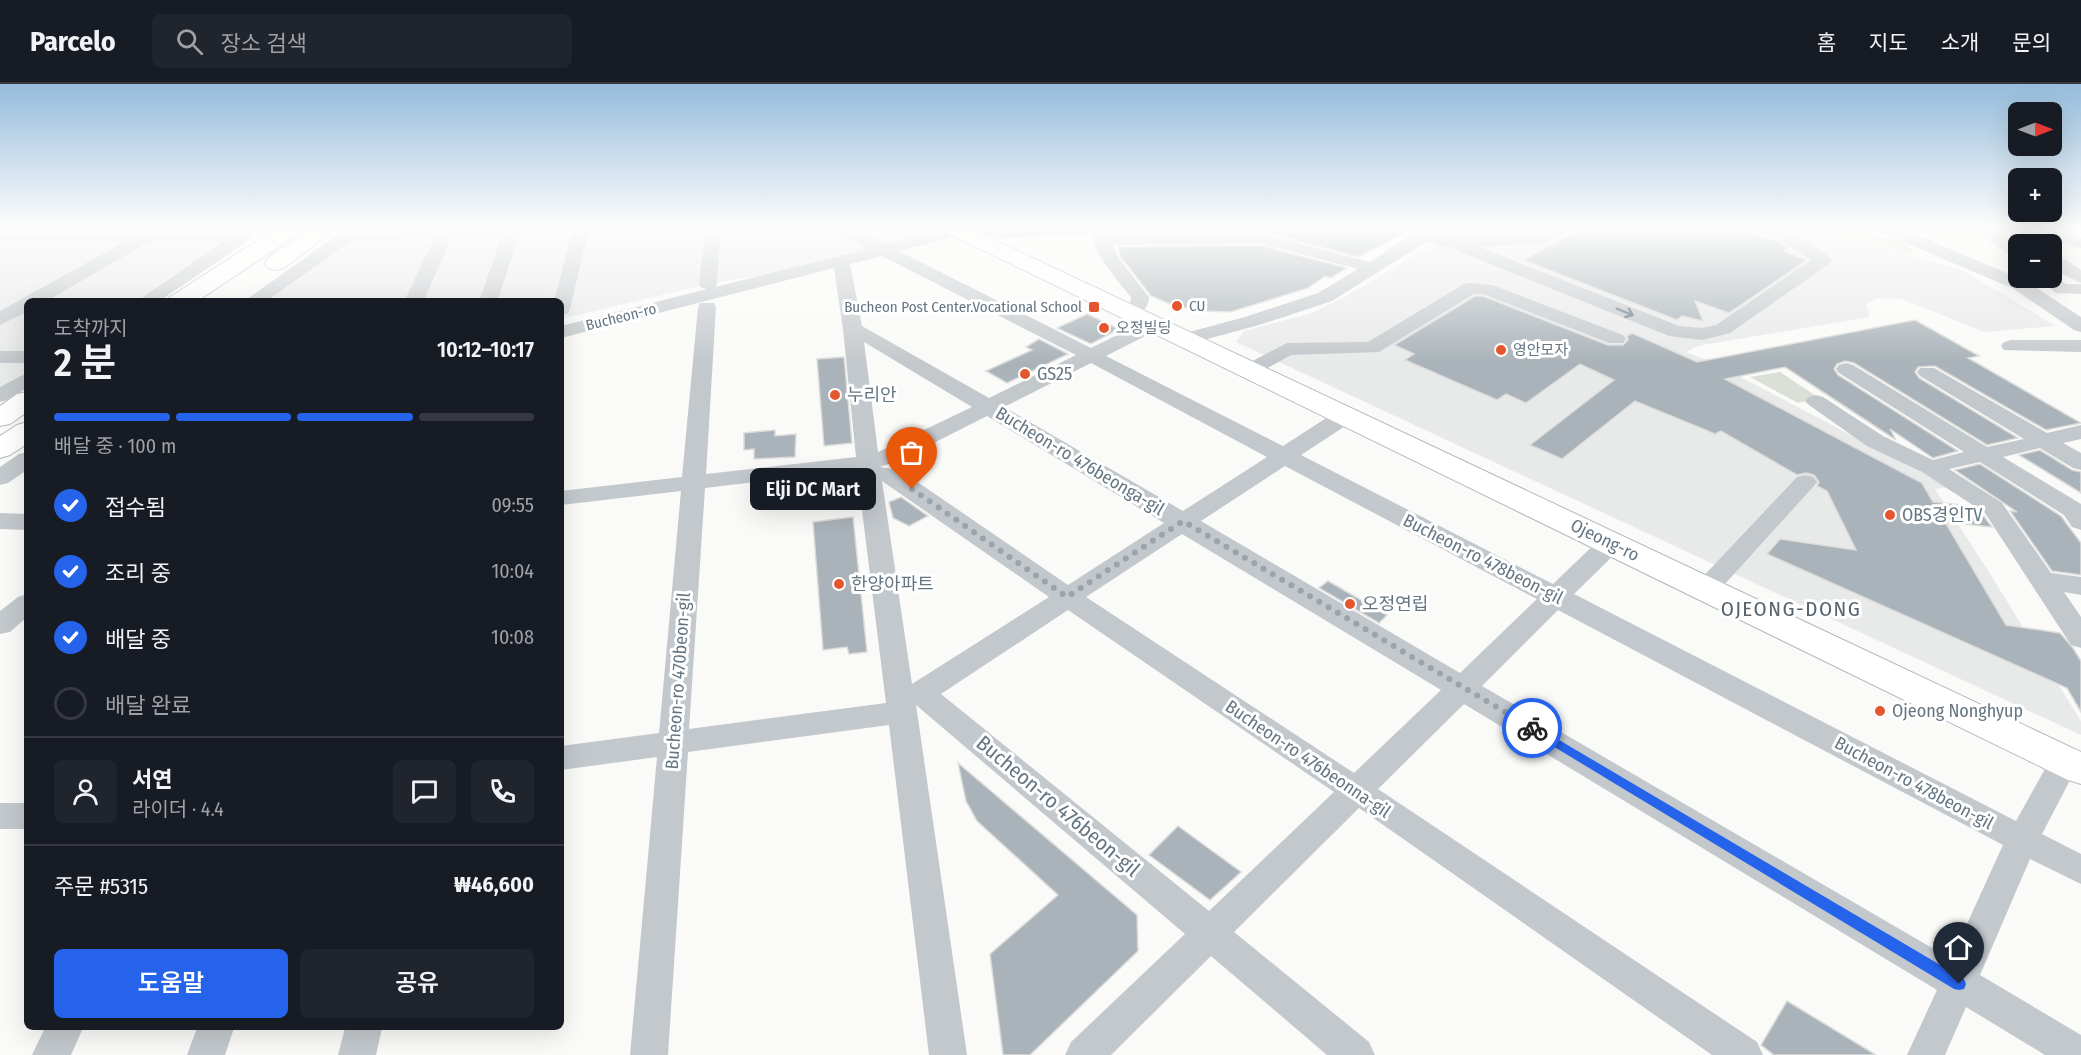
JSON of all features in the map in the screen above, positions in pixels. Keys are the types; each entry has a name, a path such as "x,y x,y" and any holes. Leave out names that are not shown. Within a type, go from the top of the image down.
{"highway":[{"path":"183,298 211,273"},
{"path":"224,298 252,273"},
{"path":"0,418 24,402"},
{"path":"0,449 24,433"}],"main road":[{"name":"Ojeong-ro","path":"1049,273 2073,765"}],"street":[{"path":"39,298 82,273"},
{"path":"152,298 193,273"},
{"path":"257,298 287,273"},
{"path":"415,298 426,273"},
{"path":"490,298 500,273"},
{"path":"564,298 570,273"},
{"path":"708,296 710,273"},
{"name":"Bucheon-ro","path":"564,331 789,273"},
{"path":"564,319 767,288 799,273"},
{"path":"843,273 853,329 869,466 908,701 948,1055"},
{"name":"Bucheon-ro 478beon-gil","path":"929,273 2081,870"},
{"path":"1122,273 1140,297 1140,303 1130,312"},
{"path":"1185,339 1252,321 1325,297 1364,273"},
{"path":"1529,273 1676,332 1702,334 1723,330 1804,273"},
{"path":"1992,273 2020,285 2081,327"},
{"path":"1250,370 1287,349 1372,348 1470,288 1486,289 1616,339"},
{"path":"2061,288 2081,289"},
{"path":"564,343 708,296"},
{"name":"Bucheon-ro 470beon-gil","path":"649,1055 708,296"},
{"path":"0,319 24,306"},
{"path":"564,498 693,482 869,466 1154,324"},
{"name":"Bucheon-ro 476beonga-gil","path":"853,329 1463,686 2080,1055"},
{"path":"2011,346 2081,346"},
{"path":"0,357 24,357"},
{"path":"1846,369 2073,510 2081,522"},
{"path":"1927,372 2081,463"},
{"path":"0,396 24,381"},
{"path":"1816,401 1875,441 1930,467 1994,508 2081,638"},
{"path":"564,758 673,743 908,701 1345,416"},
{"path":"1930,467 2081,432"},
{"path":"0,462 24,458"},
{"path":"0,478 24,460"},
{"name":"Bucheon-ro 476beonna-gil","path":"869,466 892,475 1067,597 1356,790 1744,1055"},
{"path":"1706,589 1805,482"},
{"path":"0,521 24,522"},
{"path":"1084,1055 1611,543"},
{"path":"2043,581 2081,586"},
{"path":"0,625 24,605"},
{"name":"Bucheon-ro 476beon-gil","path":"908,701 1210,932 1356,1055"},
{"path":"1926,1055 2022,840 2073,765"},
{"path":"0,816 24,816"},
{"path":"51,1055 63,1030"},
{"path":"206,1055 215,1030"},
{"path":"357,1055 363,1030"}],"shaded area":[{"path":"0,273 186,273 149,298 24,298 24,381 0,396"},
{"path":"295,273 774,273 708,284 564,318 564,298 260,298"},
{"path":"1385,273 1968,273 2056,326 1985,332 1902,299 1888,298 1875,299 1866,305 1870,317 1697,346 1686,352 1712,362 1950,487 1935,489 2081,721 2081,735 1236,342 1244,331 1312,313"},
{"path":"1780,372 1819,398 1798,403 1750,377"}],"building":[{"path":"1133,273 1338,273 1331,278 1325,276 1308,288 1230,312 1202,311 1175,306 1151,296"},
{"path":"1557,273 1787,273 1729,313 1695,301 1703,321 1682,316 1677,320"},
{"path":"1475,296 1483,296 1608,345 1623,345 1628,340 1627,336 1632,333 1697,362 1915,320 1979,356 1968,358 2081,423 2046,430 1935,366 1918,367 1915,372 1919,378 2018,438 1987,445 1854,363 1845,361 1837,364 1834,369 1838,375 1958,451 1933,458 1890,429 1896,440 1785,367 1725,379 1922,483 1933,502 1971,506 1983,515 1992,527 1945,522 2006,625 2060,633 2073,648 2081,661 2081,712 2067,688 1767,554 1780,539 1856,550 1827,491 1817,486 1819,482 1814,475 1806,473 1797,475 1721,431 1715,434 1635,401 1562,459 1530,445 1614,380 1580,364 1526,403 1506,394 1497,400 1405,360 1414,354 1394,345"},
{"name":"오정빌딩","path":"1087,314 1119,329 1091,344 1057,328"},
{"path":"1039,339 1068,354 1007,383 986,371 1032,350 1026,347"},
{"path":"844,357 852,443 824,446 817,359"},
{"path":"775,430 775,436 796,434 795,457 754,459 754,449 744,450 744,433"},
{"path":"2040,450 2072,470 2081,472 2081,493 2019,455"},
{"path":"1980,464 2061,516 2081,543 2081,575 2052,571 2010,511 2017,512 1955,470"},
{"path":"901,497 928,516 909,526 893,518 889,502"},
{"name":"한양아파트","path":"853,517 867,652 849,654 847,647 823,650 813,522"},
{"name":"오정연립","path":"1328,581 1387,615 1379,623 1319,588"},
{"path":"958,763 1137,915 1138,951 1030,1055 1003,1055 990,954 1058,895 977,821 966,801"},
{"path":"1178,826 1241,872 1210,900 1149,855"},
{"path":"1787,1001 1876,1055 1774,1055 1761,1045"}],"way so far":[{"path":"912,489 1067,597 1183,521 1532,728"}],"place":[{"name":"CU","path":"1177,306"},
{"name":"Bucheon Post Center.Vocational School","path":"1094,307"},
{"name":"오정빌딩","path":"1104,328"},
{"name":"영안모자","path":"1501,350"},
{"name":"GS25","path":"1025,374"},
{"name":"누리안","path":"835,395"},
{"name":"Elji DC Mart","path":"912,489"},
{"name":"OBS경인TV","path":"1890,515"},
{"name":"한양아파트","path":"839,584"},
{"name":"오정연립","path":"1350,604"},
{"name":"Ojeong Nonghyup","path":"1880,711"}],"district":[{"name":"OJEONG-DONG","path":"1791,609"}],"route":[{"path":"1532,728 1959,984"}]}
